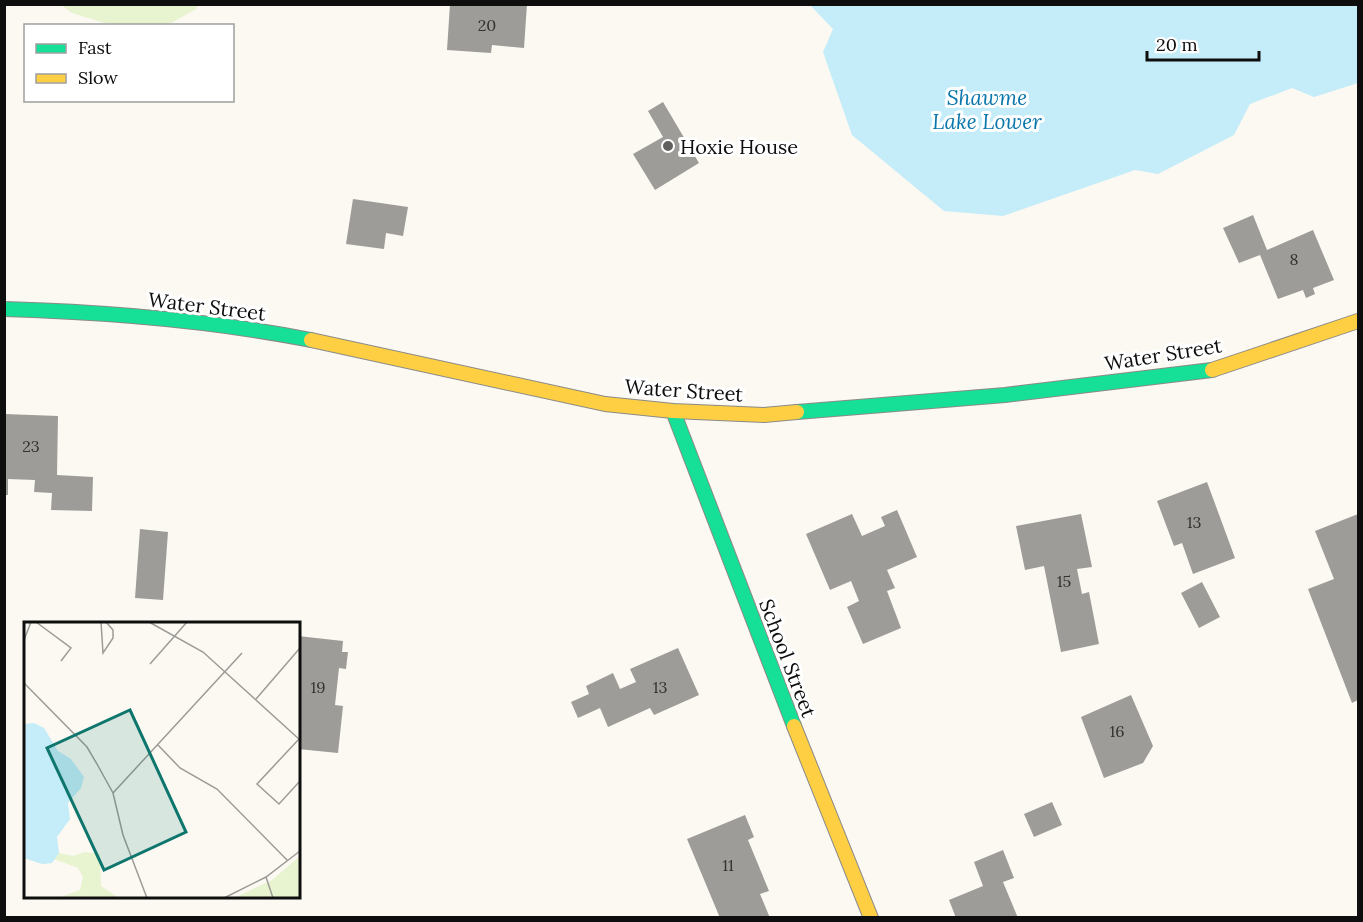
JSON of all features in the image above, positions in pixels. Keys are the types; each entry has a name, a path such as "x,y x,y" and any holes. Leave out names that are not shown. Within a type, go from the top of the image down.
{"main road":[{"name":"Water Street","path":"4,309 63,311 244,327 419,362 512,385 605,404 673,411 764,415 1005,394 1209,371 1359,321"},
{"name":"School Street","path":"673,411 809,766 871,918"}],"green space":[{"path":"61,5 198,5 196,9 170,24 108,24 72,13"}],"water":[{"name":"Shawme Lake Lower","path":"810,5 1358,5 1358,83 1314,97 1292,88 1250,104 1234,135 1158,174 1135,170 1003,216 944,211 852,135 823,52 833,29"}],"building":[{"path":"450,4 527,4 524,48 492,45 491,53 447,50"},
{"name":"Hoxie House","path":"663,102 699,163 655,190 633,154 663,137 648,111"},
{"path":"353,199 408,207 403,236 386,233 384,249 346,244"},
{"path":"1253,215 1267,250 1313,230 1334,280 1313,288 1315,294 1306,298 1303,290 1278,299 1260,255 1239,263 1223,228"},
{"path":"5,414 58,416 57,475 93,477 92,511 51,510 52,493 34,492 35,480 8,479 8,495 5,495"},
{"path":"1207,482 1235,558 1193,574 1182,543 1174,546 1157,501"},
{"path":"897,510 917,557 887,570 895,588 887,591 901,628 863,644 847,607 859,601 851,581 830,590 806,534 852,514 862,536 885,526 881,517"},
{"path":"1081,514 1092,567 1077,569 1082,594 1089,592 1099,644 1061,652 1044,566 1025,570 1016,526"},
{"path":"1358,514 1358,700 1352,703 1308,589 1334,579 1315,531"},
{"path":"140,529 168,532 163,600 135,598"},
{"path":"1202,582 1220,617 1199,628 1181,593"},
{"path":"300,636 343,641 342,652 348,652 346,669 339,668 335,705 343,706 338,753 300,749"},
{"path":"678,648 699,695 654,715 650,708 608,727 600,708 578,718 571,702 589,694 586,686 613,673 620,689 636,682 630,669"},
{"path":"1131,695 1153,746 1143,763 1104,778 1081,717"},
{"path":"1052,802 1062,825 1034,837 1024,814"},
{"path":"745,815 754,837 748,840 769,891 760,894 770,918 720,918 687,839"},
{"path":"1003,850 1014,878 1003,882 1018,918 956,918 949,900 983,886 974,862"}],"traffic: fast":[{"path":"4,309 158,318 235,327 311,340"},
{"path":"797,412 1005,395 1212,370"},
{"path":"673,411 794,726"}],"traffic: slow":[{"path":"1212,370 1358,321"},
{"path":"311,340 605,404 673,411 764,415 797,412"},
{"path":"794,726 871,918"}],"place":[{"name":"Hoxie House","path":"668,146"}]}
